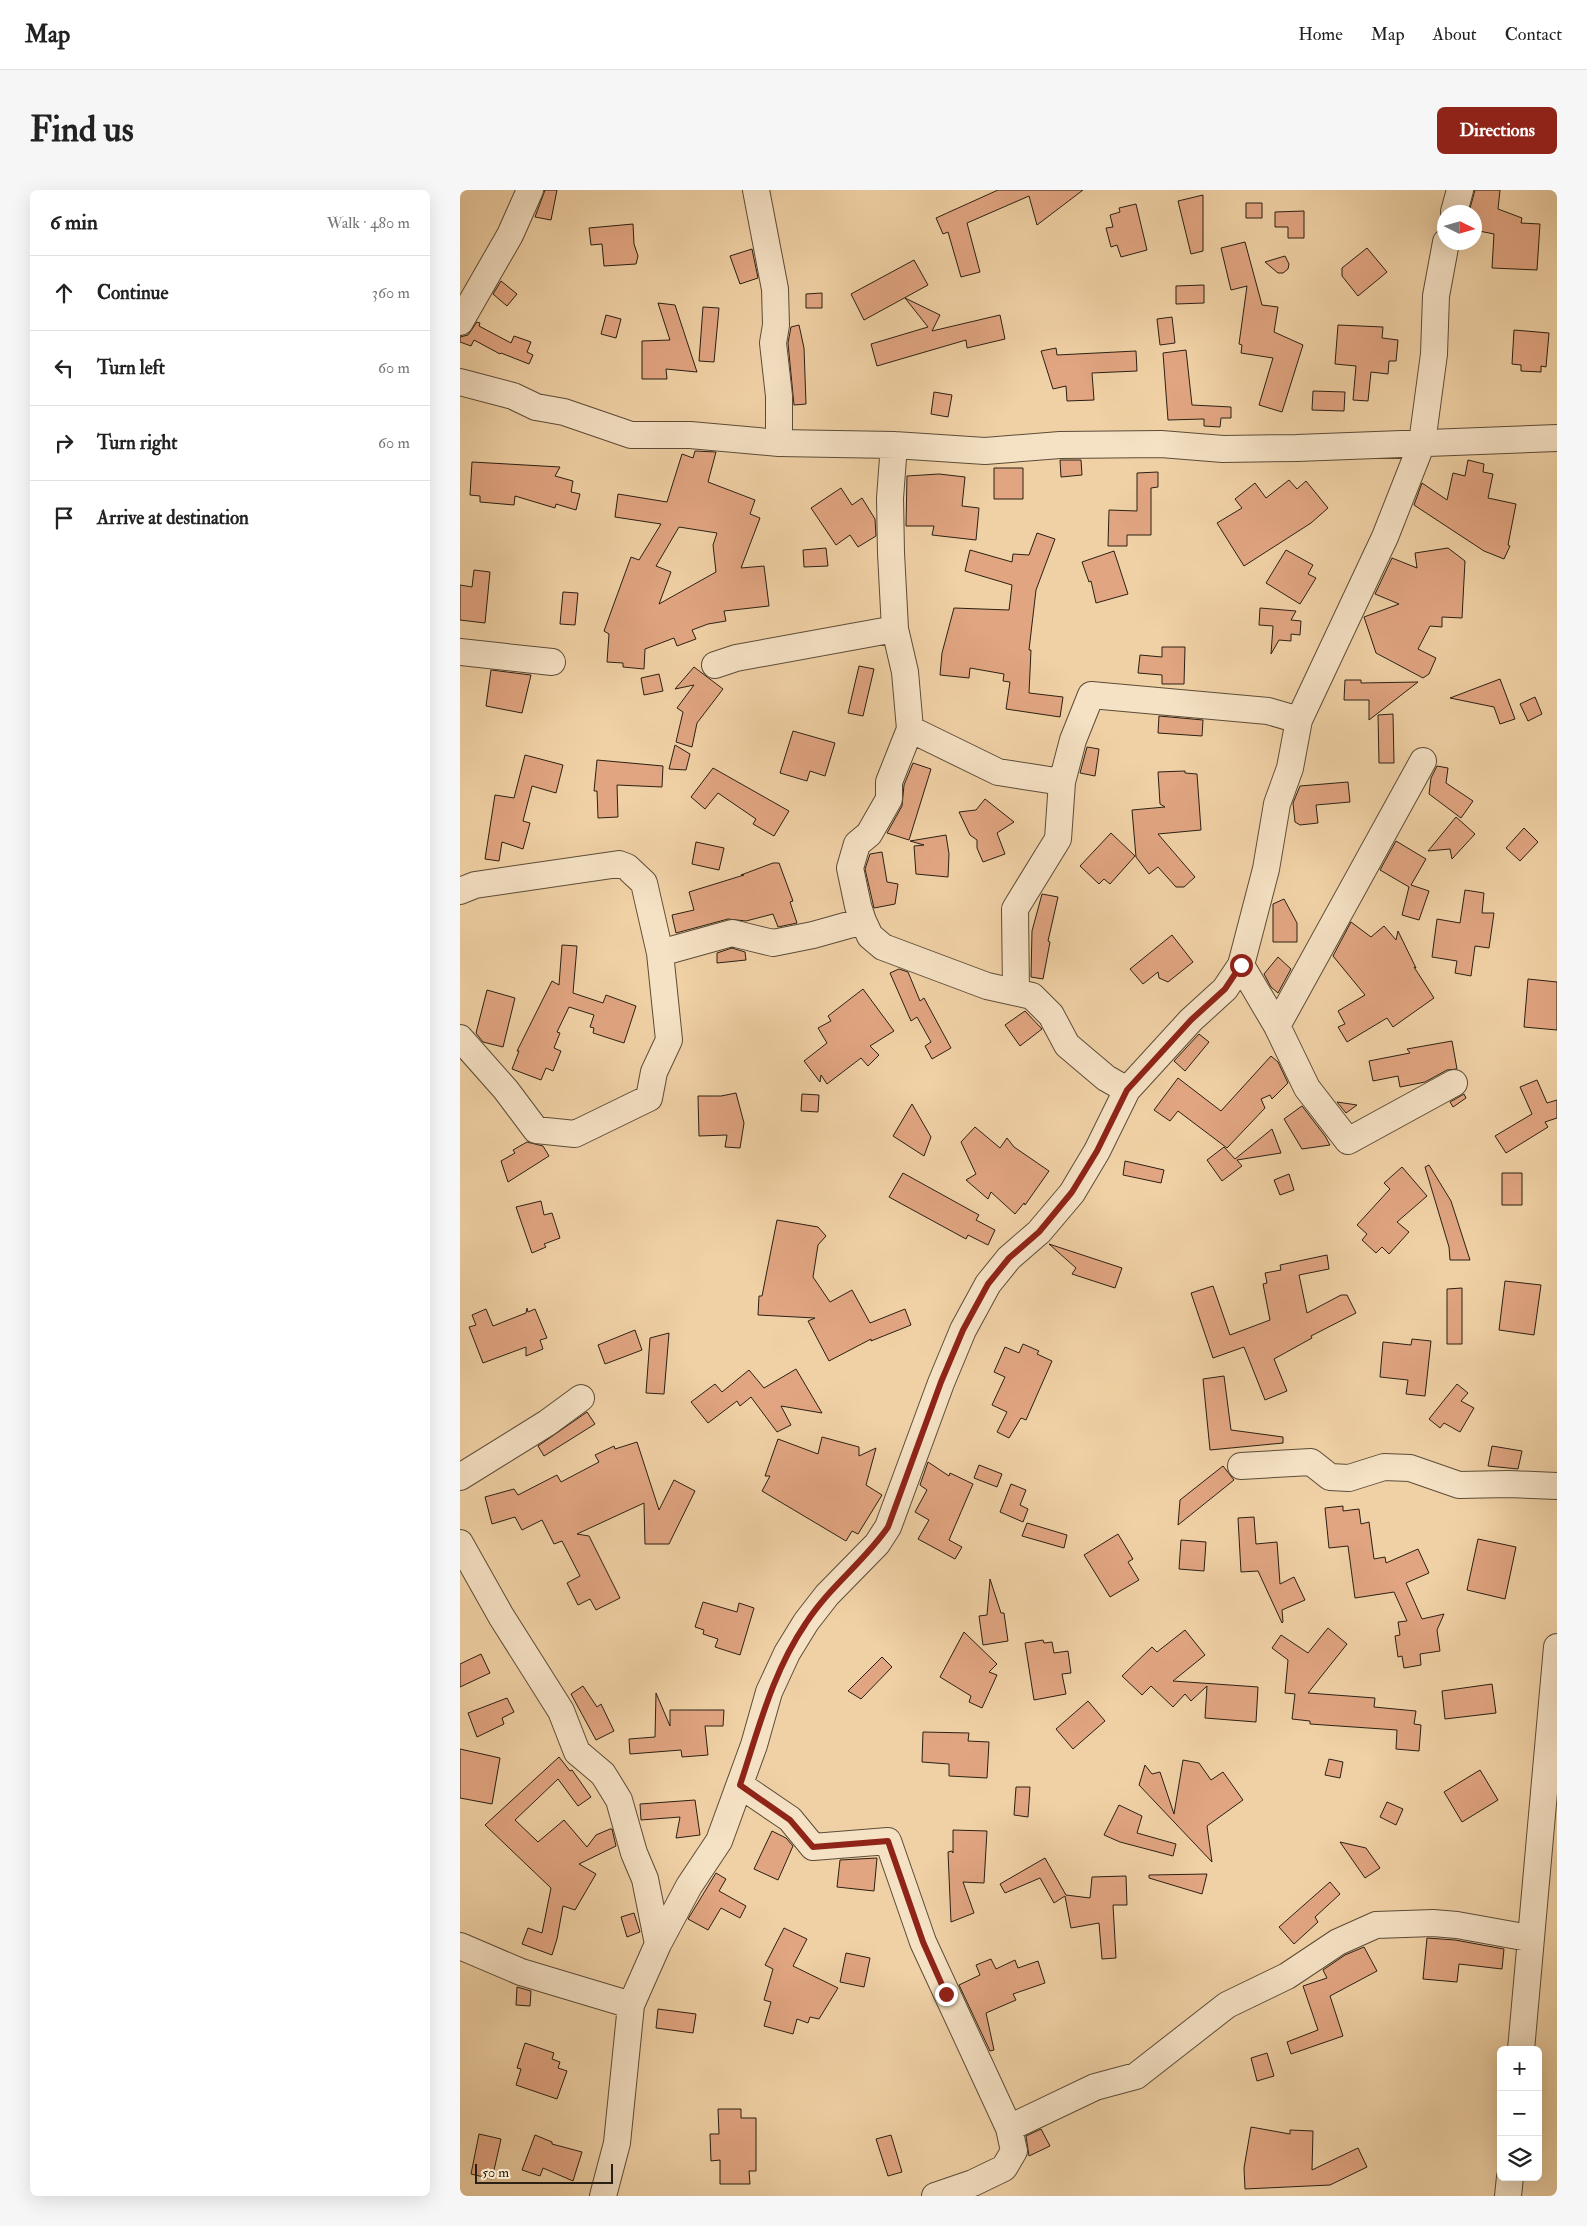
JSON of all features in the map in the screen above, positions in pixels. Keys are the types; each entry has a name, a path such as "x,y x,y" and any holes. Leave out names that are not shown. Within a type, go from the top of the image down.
{"street":[{"path":"460,322 510,235 530,190"},
{"path":"756,190 775,289 776,325 774,343 779,396 779,443"},
{"path":"1456,205 1460,190"},
{"path":"603,2196 617,2143 631,2005 658,1944 689,1886 719,1841 740,1785 769,1692 787,1653 806,1622 822,1602 877,1544 888,1527 941,1382 963,1330 988,1284 1009,1258 1039,1232 1072,1192 1097,1151 1127,1090 1191,1020 1225,989 1241,965 1266,870 1277,804 1290,768 1299,720 1385,537 1422,443 1434,354 1436,296 1445,250"},
{"path":"460,382 513,396 536,407 564,412 631,435 690,435 779,443 894,445 985,451 1060,445 1161,444 1223,449 1557,438"},
{"path":"894,445 890,498 895,628 905,672 910,729 889,782 889,799 869,834 857,844 850,868 863,921 870,936 883,947 987,986 1032,996 1051,1015 1067,1045 1106,1078 1127,1090"},
{"path":"715,665 736,658 895,628"},
{"path":"460,652 552,662"},
{"path":"1016,992 1015,908 1058,839 1062,782 1073,740 1090,695 1268,711 1299,720"},
{"path":"910,729 998,772 1062,782"},
{"path":"1277,1026 1423,761"},
{"path":"460,891 475,885 618,864 628,867 644,883 660,953 669,1040 654,1072 649,1098 576,1134 536,1130 506,1090 460,1038"},
{"path":"660,953 732,933 773,942 813,935 863,921"},
{"path":"1241,965 1277,1026 1307,1088 1348,1141 1454,1083"},
{"path":"460,1477 547,1423 581,1398"},
{"path":"1242,1466 1311,1462 1330,1477 1350,1478 1384,1467 1410,1468 1459,1485 1557,1486"},
{"path":"460,1543 501,1616 561,1711 577,1752 603,1774 619,1800 634,1853 645,1878 658,1944"},
{"path":"1520,2046 1557,1647"},
{"path":"740,1785 790,1820 813,1847 888,1841 923,1942 1009,2128 1014,2151 1004,2168 973,2183 935,2196"},
{"path":"1009,2128 1095,2087 1136,2076 1227,2004 1287,1976 1338,1942 1376,1925 1433,1923 1457,1925 1529,1938"},
{"path":"460,1946 521,1972 631,2005"},
{"path":"1508,2196 1510,2181"}],"building":[{"path":"545,190 557,190 551,220 535,217"},
{"path":"998,190 1083,190 1037,225 1029,196 967,223 980,272 961,277 948,232 943,234 936,218"},
{"path":"1475,190 1500,190 1498,209 1522,218 1521,223 1540,224 1537,270 1492,268 1494,234 1482,232 1482,205 1471,205"},
{"path":"1203,195 1203,251 1191,254 1178,201"},
{"path":"1246,203 1262,203 1262,218 1246,218"},
{"path":"1136,204 1147,250 1121,257 1117,245 1111,247 1106,228 1113,227 1110,215 1120,212 1119,208"},
{"path":"1304,211 1304,238 1288,238 1288,227 1275,227 1275,212"},
{"path":"633,224 634,244 638,256 636,264 604,266 602,244 591,245 589,228"},
{"path":"1245,242 1262,305 1278,307 1274,332 1303,345 1282,412 1259,405 1273,358 1241,353 1242,345 1239,344 1247,286 1231,290 1221,248"},
{"path":"1367,248 1387,272 1358,296 1342,276 1342,268"},
{"path":"752,249 758,278 740,284 730,256"},
{"path":"1285,256 1289,264 1288,269 1283,273 1278,273 1265,262"},
{"path":"914,260 928,285 864,320 851,294"},
{"path":"501,281 517,294 507,306 493,294"},
{"path":"1204,285 1204,303 1176,304 1176,286"},
{"path":"822,293 822,308 806,308 806,294"},
{"path":"905,298 940,315 932,331 1000,315 1005,339 967,348 966,340 877,366 871,344 928,327"},
{"path":"658,303 675,305 697,372 666,369 667,379 642,379 642,341 670,340"},
{"path":"703,307 719,308 714,362 699,361"},
{"path":"606,315 621,319 616,338 601,334"},
{"path":"1172,317 1175,343 1160,345 1157,319"},
{"path":"477,322 480,323 479,326 511,343 514,336 531,342 527,352 533,355 529,364 500,354 474,340 471,346 460,342 460,337 468,335"},
{"path":"799,325 804,348 806,404 794,405 788,343 791,327"},
{"path":"1338,325 1383,327 1382,338 1398,340 1396,361 1389,361 1388,374 1371,372 1368,401 1353,400 1356,366 1335,364"},
{"path":"1514,330 1549,333 1546,367 1541,366 1541,372 1521,371 1521,365 1512,364"},
{"path":"1056,348 1057,355 1136,351 1137,371 1092,373 1094,400 1067,401 1066,386 1053,389 1041,351"},
{"path":"1186,350 1192,405 1231,407 1231,418 1221,418 1220,427 1204,426 1204,419 1168,420 1163,353"},
{"path":"1313,391 1345,392 1344,411 1312,410"},
{"path":"934,392 952,395 948,417 931,414"},
{"path":"695,451 716,452 708,482 755,500 750,514 760,518 741,568 764,566 769,606 724,611 726,621 708,624 692,630 696,639 677,646 674,638 645,649 644,669 623,667 623,663 607,662 609,634 604,631 631,557 639,560 661,524 615,517 618,494 667,502 682,454 693,458","holes":["679,527 717,533 713,545 716,572 659,604 671,572 656,566"]},
{"path":"1060,460 1081,460 1082,475 1061,477"},
{"path":"1468,460 1484,464 1483,472 1493,474 1488,498 1516,504 1508,545 1510,546 1504,559 1484,551 1414,505 1422,483 1447,500 1453,473 1465,476"},
{"path":"472,462 560,467 555,476 573,481 571,492 580,494 576,510 556,504 555,508 515,496 514,505 480,502 480,496 470,495"},
{"path":"994,468 1023,468 1023,499 994,499"},
{"path":"1158,472 1158,487 1151,488 1151,535 1127,535 1127,546 1108,546 1109,510 1137,511 1137,473"},
{"path":"939,474 965,477 962,506 979,508 976,540 932,535 934,526 906,526 907,476"},
{"path":"1289,480 1297,489 1306,481 1328,508 1311,523 1244,566 1217,523 1242,508 1235,499 1255,483 1266,498"},
{"path":"841,488 852,505 862,498 875,519 876,536 858,547 850,535 836,545 811,508"},
{"path":"1037,533 1055,539 1036,590 1029,650 1031,650 1029,693 1063,697 1060,717 1006,709 1010,682 1003,681 1004,674 970,668 969,678 940,675 942,653 954,608 1009,610 1012,585 965,571 970,550 1012,562 1013,554 1029,555"},
{"path":"826,548 828,566 804,567 803,550"},
{"path":"1448,548 1465,561 1462,618 1442,617 1442,627 1430,626 1418,649 1436,658 1429,674 1423,678 1376,653 1364,617 1399,604 1375,594 1392,558 1417,568 1415,553"},
{"path":"1286,550 1313,565 1308,574 1316,578 1300,604 1266,583"},
{"path":"1114,551 1128,594 1096,603 1091,581 1089,582 1082,562"},
{"path":"474,570 490,572 485,623 460,620 460,585 472,587"},
{"path":"563,592 578,593 575,625 560,624"},
{"path":"1260,608 1296,611 1291,620 1301,621 1300,635 1291,634 1291,641 1279,640 1271,654 1273,626 1259,625"},
{"path":"1162,647 1185,647 1184,684 1162,684 1162,675 1138,673 1140,655 1162,657"},
{"path":"859,666 874,669 863,716 848,713"},
{"path":"694,667 723,689 697,723 692,747 676,742 683,712 677,708 694,685 675,689"},
{"path":"491,670 531,675 522,713 486,706"},
{"path":"659,674 663,691 644,695 641,678"},
{"path":"1500,679 1515,719 1500,724 1494,707 1450,698"},
{"path":"1345,680 1361,680 1361,683 1418,682 1369,720 1369,700 1344,700"},
{"path":"1535,697 1542,714 1528,721 1520,704"},
{"path":"1393,714 1394,763 1379,763 1378,715"},
{"path":"1159,716 1203,720 1202,736 1158,733"},
{"path":"793,731 835,743 825,776 810,771 807,781 780,773"},
{"path":"675,745 690,754 686,770 669,769"},
{"path":"1087,747 1099,749 1095,776 1080,773"},
{"path":"525,755 563,765 556,793 532,786 523,821 530,823 523,849 502,842 499,861 485,859 495,795 514,798"},
{"path":"597,760 663,766 662,787 617,785 618,817 598,818 597,791 594,791"},
{"path":"913,763 931,769 909,840 887,833 902,806 904,785"},
{"path":"1437,766 1448,768 1446,783 1473,801 1461,818 1429,794 1431,778"},
{"path":"713,768 789,811 774,836 753,824 756,819 718,793 705,809 691,797"},
{"path":"1185,771 1185,773 1197,774 1201,830 1158,834 1195,877 1184,887 1176,887 1158,867 1149,874 1136,857 1132,810 1165,807 1160,804 1158,772"},
{"path":"1348,782 1350,802 1316,805 1318,823 1300,825 1295,822 1293,803 1300,786"},
{"path":"985,799 1014,822 997,833 1005,854 983,862 977,848 977,840 970,835 959,812 976,810"},
{"path":"1456,817 1475,834 1452,859 1450,849 1428,851"},
{"path":"1524,828 1538,842 1520,861 1506,848"},
{"path":"1111,833 1135,856 1110,884 1104,879 1099,884 1080,866"},
{"path":"946,835 949,854 948,877 916,874 914,846 924,845 910,841"},
{"path":"1396,841 1426,859 1411,885 1429,891 1419,920 1402,915 1409,887 1380,870"},
{"path":"696,842 724,848 719,870 692,864"},
{"path":"882,852 887,882 898,884 895,904 874,908 865,869 870,854"},
{"path":"773,863 779,863 793,901 790,902 797,923 778,927 773,914 746,921 728,919 676,933 672,915 694,910 689,892 744,875 741,875"},
{"path":"1465,890 1484,893 1482,913 1494,913 1489,948 1475,946 1471,976 1455,973 1457,961 1432,957 1437,919 1460,923"},
{"path":"1042,894 1058,897 1048,941 1050,942 1043,979 1031,977 1032,931"},
{"path":"1284,899 1297,923 1297,942 1273,942 1273,904"},
{"path":"1351,922 1371,937 1384,926 1396,940 1398,931 1416,968 1414,967 1434,998 1393,1027 1387,1018 1347,1042 1338,1027 1345,1024 1338,1011 1365,995 1333,956"},
{"path":"1172,935 1193,962 1168,982 1159,978 1158,972 1143,984 1130,969"},
{"path":"562,945 577,946 573,993 603,1003 606,995 636,1006 624,1043 593,1033 594,1028 590,1027 594,1015 569,1007 557,1032 560,1033 554,1048 561,1051 553,1071 546,1068 541,1080 512,1069 519,1051 517,1051 552,981 559,985"},
{"path":"732,948 745,952 746,960 717,963 717,953"},
{"path":"1278,957 1291,969 1278,993 1271,987 1264,974"},
{"path":"899,969 908,972 920,1001 924,998 951,1048 932,1059 925,1046 931,1042 917,1017 911,1021 890,973"},
{"path":"1528,979 1557,982 1557,1030 1524,1027"},
{"path":"863,989 894,1031 870,1046 879,1055 868,1066 861,1058 827,1084 821,1075 820,1082 804,1061 827,1043 818,1028 831,1021 828,1016"},
{"path":"487,990 515,998 503,1047 483,1042 476,1033"},
{"path":"1025,1011 1042,1029 1020,1046 1005,1025"},
{"path":"1199,1034 1209,1042 1185,1071 1174,1061"},
{"path":"1452,1041 1457,1069 1447,1070 1425,1082 1400,1087 1398,1076 1373,1081 1369,1061 1410,1053 1407,1049"},
{"path":"1271,1056 1278,1062 1288,1083 1272,1099 1270,1095 1261,1099 1265,1108 1227,1148 1178,1111 1170,1121 1154,1110 1178,1078 1221,1111"},
{"path":"1537,1080 1547,1103 1557,1100 1557,1118 1545,1122 1548,1127 1506,1153 1495,1136 1532,1114 1520,1087"},
{"path":"736,1093 744,1123 740,1148 725,1147 727,1135 699,1136 698,1096 721,1096"},
{"path":"802,1094 819,1095 818,1112 801,1111"},
{"path":"1464,1094 1466,1098 1453,1107 1450,1102"},
{"path":"1337,1102 1357,1105 1346,1113"},
{"path":"912,1104 931,1137 924,1156 893,1136"},
{"path":"1302,1106 1330,1145 1302,1149 1284,1119"},
{"path":"975,1127 1000,1148 1007,1138 1014,1147 1049,1171 1025,1205 1024,1203 1015,1214 991,1192 988,1199 966,1180 976,1174 961,1142"},
{"path":"1272,1129 1281,1153 1237,1160 1242,1166 1222,1181 1207,1160 1224,1147 1235,1159"},
{"path":"527,1142 543,1146 549,1156 508,1182 501,1161 515,1153 513,1150"},
{"path":"1125,1161 1164,1170 1161,1183 1123,1175"},
{"path":"1429,1165 1451,1201 1470,1260 1450,1260 1449,1247 1425,1167"},
{"path":"1402,1167 1427,1196 1397,1222 1409,1232 1389,1254 1382,1247 1376,1253 1362,1240 1367,1234 1357,1225 1390,1189 1384,1183"},
{"path":"903,1173 979,1215 976,1220 995,1230 988,1245 968,1235 966,1239 889,1197"},
{"path":"1502,1173 1522,1173 1522,1205 1502,1205"},
{"path":"1289,1174 1294,1190 1280,1195 1274,1180"},
{"path":"541,1201 544,1215 552,1213 560,1238 544,1244 546,1247 532,1253 516,1207"},
{"path":"777,1220 818,1227 826,1236 818,1245 813,1277 830,1302 852,1290 870,1323 905,1309 911,1325 871,1341 871,1339 829,1361 808,1321 815,1318 758,1315 759,1296 762,1296"},
{"path":"1049,1244 1122,1268 1115,1288 1072,1274 1076,1268"},
{"path":"1327,1255 1329,1269 1299,1275 1307,1313 1341,1295 1347,1295 1356,1313 1311,1336 1312,1338 1274,1359 1287,1391 1265,1400 1244,1347 1213,1358 1191,1293 1213,1286 1230,1335 1270,1320 1263,1284 1267,1283 1265,1273 1281,1270 1280,1265"},
{"path":"1505,1281 1541,1285 1534,1335 1499,1330"},
{"path":"1462,1288 1462,1344 1447,1344 1447,1289"},
{"path":"527,1308 528,1312 535,1309 547,1338 540,1340 543,1349 526,1356 526,1347 483,1363 469,1327 476,1325 472,1315 486,1309 493,1326 526,1313"},
{"path":"635,1330 642,1350 605,1364 598,1345"},
{"path":"669,1333 664,1394 646,1393 650,1338"},
{"path":"1412,1339 1431,1341 1425,1396 1406,1394 1408,1380 1380,1377 1383,1342 1411,1345"},
{"path":"1023,1344 1039,1351 1037,1354 1052,1361 1026,1420 1021,1418 1009,1438 997,1432 1007,1412 992,1405 1005,1377 994,1372 1005,1347 1019,1353"},
{"path":"796,1369 822,1413 781,1406 791,1425 777,1432 751,1397 740,1406 737,1401 708,1423 691,1402 715,1384 722,1392 749,1370 764,1388"},
{"path":"1224,1376 1231,1430 1283,1437 1283,1443 1210,1450 1203,1379"},
{"path":"1457,1384 1468,1393 1461,1401 1474,1408 1460,1432 1444,1423 1440,1428 1429,1419"},
{"path":"587,1412 595,1424 544,1456 538,1446"},
{"path":"822,1437 859,1447 859,1456 876,1448 866,1485 882,1495 858,1534 852,1531 846,1541 762,1491 770,1476 765,1476 778,1439 818,1454"},
{"path":"637,1442 659,1510 674,1480 695,1491 669,1544 645,1544 644,1503 577,1534 589,1536 620,1598 596,1610 590,1599 578,1605 567,1583 580,1576 562,1541 554,1544 542,1520 522,1530 515,1517 492,1524 485,1497 514,1489 518,1495 557,1475 561,1482 599,1462 595,1455 614,1446 615,1449"},
{"path":"1492,1446 1522,1451 1518,1469 1488,1466"},
{"path":"928,1462 949,1476 950,1473 973,1484 949,1540 962,1547 955,1559 918,1539 929,1520 915,1512 927,1490 920,1485"},
{"path":"979,1465 1002,1474 997,1487 974,1478"},
{"path":"1223,1466 1234,1480 1178,1525 1180,1500"},
{"path":"1011,1484 1026,1490 1020,1505 1028,1509 1023,1522 1000,1512"},
{"path":"1343,1506 1343,1511 1359,1509 1361,1524 1369,1522 1374,1559 1385,1557 1386,1563 1418,1549 1429,1573 1406,1583 1422,1619 1444,1614 1437,1630 1440,1651 1420,1654 1421,1665 1404,1668 1402,1656 1398,1657 1395,1636 1400,1635 1398,1622 1407,1621 1394,1592 1355,1598 1348,1546 1329,1548 1325,1508"},
{"path":"1254,1517 1256,1544 1277,1542 1280,1584 1294,1577 1305,1600 1282,1610 1282,1623 1258,1571 1241,1572 1238,1518"},
{"path":"1027,1523 1067,1535 1064,1548 1022,1536"},
{"path":"1118,1534 1133,1559 1128,1562 1139,1580 1110,1597 1084,1555"},
{"path":"1478,1539 1516,1547 1505,1599 1467,1590"},
{"path":"1181,1540 1206,1542 1204,1571 1179,1569"},
{"path":"990,1579 1001,1613 1004,1613 1008,1641 983,1645 979,1616 987,1615"},
{"path":"703,1602 737,1612 739,1603 754,1608 740,1655 715,1647 718,1639 703,1634 704,1630 695,1627"},
{"path":"1328,1628 1347,1644 1308,1693 1375,1698 1374,1707 1416,1711 1414,1724 1421,1725 1419,1751 1396,1749 1397,1730 1310,1724 1310,1721 1292,1719 1295,1694 1285,1693 1288,1660 1272,1648 1281,1635 1308,1653"},
{"path":"1185,1630 1205,1655 1173,1681 1258,1687 1256,1722 1205,1718 1207,1686 1191,1701 1185,1694 1173,1707 1151,1686 1142,1695 1122,1676 1152,1647 1157,1652"},
{"path":"964,1632 997,1664 989,1672 997,1675 982,1708 969,1702 971,1696 940,1677"},
{"path":"1043,1640 1044,1643 1052,1642 1054,1653 1068,1651 1071,1673 1062,1674 1066,1694 1034,1700 1025,1643"},
{"path":"481,1654 490,1673 460,1687 460,1664"},
{"path":"882,1657 892,1667 861,1699 848,1691"},
{"path":"1492,1684 1496,1713 1445,1719 1442,1691"},
{"path":"583,1686 597,1707 601,1704 614,1731 596,1740 571,1694"},
{"path":"656,1693 670,1726 670,1710 724,1710 723,1726 705,1726 708,1755 682,1757 681,1750 630,1754 629,1739 655,1737"},
{"path":"507,1698 514,1712 502,1718 504,1724 477,1737 468,1713"},
{"path":"1088,1701 1105,1721 1073,1749 1056,1729"},
{"path":"923,1732 969,1733 968,1741 989,1742 987,1778 949,1776 949,1764 922,1762"},
{"path":"460,1749 500,1758 492,1804 460,1798"},
{"path":"559,1757 570,1771 572,1770 591,1797 578,1806 558,1779 515,1820 538,1842 564,1820 587,1847 596,1835 610,1829 612,1829 616,1846 579,1864 596,1874 575,1910 563,1906 552,1955 522,1944 528,1928 542,1933 551,1888 485,1825"},
{"path":"1329,1759 1343,1762 1340,1778 1325,1775"},
{"path":"1183,1760 1199,1763 1211,1780 1223,1772 1243,1800 1207,1826 1212,1862 1139,1785 1145,1765 1152,1774 1160,1772 1174,1814"},
{"path":"1480,1770 1498,1800 1462,1822 1444,1792"},
{"path":"1016,1787 1030,1787 1028,1817 1014,1815"},
{"path":"695,1800 700,1835 676,1838 680,1817 641,1820 640,1804"},
{"path":"1387,1802 1403,1809 1396,1825 1380,1817"},
{"path":"1119,1805 1142,1816 1137,1833 1176,1844 1173,1856 1120,1842 1104,1835"},
{"path":"953,1830 987,1831 984,1883 963,1882 974,1913 951,1922 948,1852 952,1851 953,1853"},
{"path":"772,1831 786,1838 793,1846 778,1880 754,1869"},
{"path":"1340,1842 1366,1848 1380,1868 1365,1878"},
{"path":"877,1858 874,1891 837,1887 840,1860"},
{"path":"1045,1858 1066,1895 1090,1898 1092,1877 1126,1876 1127,1905 1113,1905 1116,1958 1102,1959 1099,1923 1071,1928 1065,1896 1054,1903 1040,1878 1005,1893 1000,1884"},
{"path":"716,1873 726,1879 719,1891 746,1906 740,1918 721,1908 708,1930 688,1919"},
{"path":"1207,1874 1202,1894 1149,1878 1149,1875"},
{"path":"1330,1882 1340,1894 1315,1917 1318,1922 1294,1944 1279,1927"},
{"path":"634,1913 640,1932 627,1937 621,1917"},
{"path":"784,1928 807,1939 793,1966 838,1988 819,2019 810,2017 808,2023 797,2019 793,2034 764,2026 771,2002 764,2000 773,1969 765,1965"},
{"path":"1427,1938 1455,1940 1504,1949 1502,1969 1459,1964 1457,1982 1423,1979"},
{"path":"1364,1947 1377,1971 1330,1996 1343,2036 1291,2054 1287,2042 1318,2030 1303,1986 1327,1978 1323,1970 1345,1955"},
{"path":"846,1953 870,1958 864,1987 840,1982"},
{"path":"991,1959 996,1969 1015,1960 1018,1968 1038,1961 1045,1983 1013,1994 1016,2000 986,2013 994,2050 990,2051 959,1985 980,1975 976,1965"},
{"path":"517,1987 531,1991 530,2006 516,2005"},
{"path":"658,2009 696,2014 693,2033 656,2028"},
{"path":"525,2043 554,2053 552,2059 560,2062 558,2068 567,2071 557,2099 516,2085 521,2069 517,2068"},
{"path":"1267,2053 1274,2076 1257,2081 1251,2058"},
{"path":"718,2109 741,2109 741,2118 756,2118 756,2171 749,2171 750,2184 720,2184 720,2160 711,2161 710,2134 719,2134"},
{"path":"1251,2127 1290,2134 1290,2130 1313,2131 1312,2170 1358,2148 1367,2167 1330,2185 1245,2189 1244,2168"},
{"path":"1041,2129 1050,2146 1029,2156 1026,2136"},
{"path":"479,2134 501,2139 492,2179 471,2174"},
{"path":"535,2135 552,2142 552,2144 582,2152 573,2181 543,2168 540,2176 522,2170"},
{"path":"891,2135 902,2172 888,2176 876,2139"}],"route":[{"path":"946,1994 923,1942 888,1841 846,1846 813,1847 790,1820 740,1785 769,1692 787,1653 806,1622 827,1595 877,1544 888,1527 941,1382 963,1330 988,1284 1009,1258 1039,1232 1072,1192 1097,1151 1127,1090 1191,1020 1225,989 1241,965"}]}
